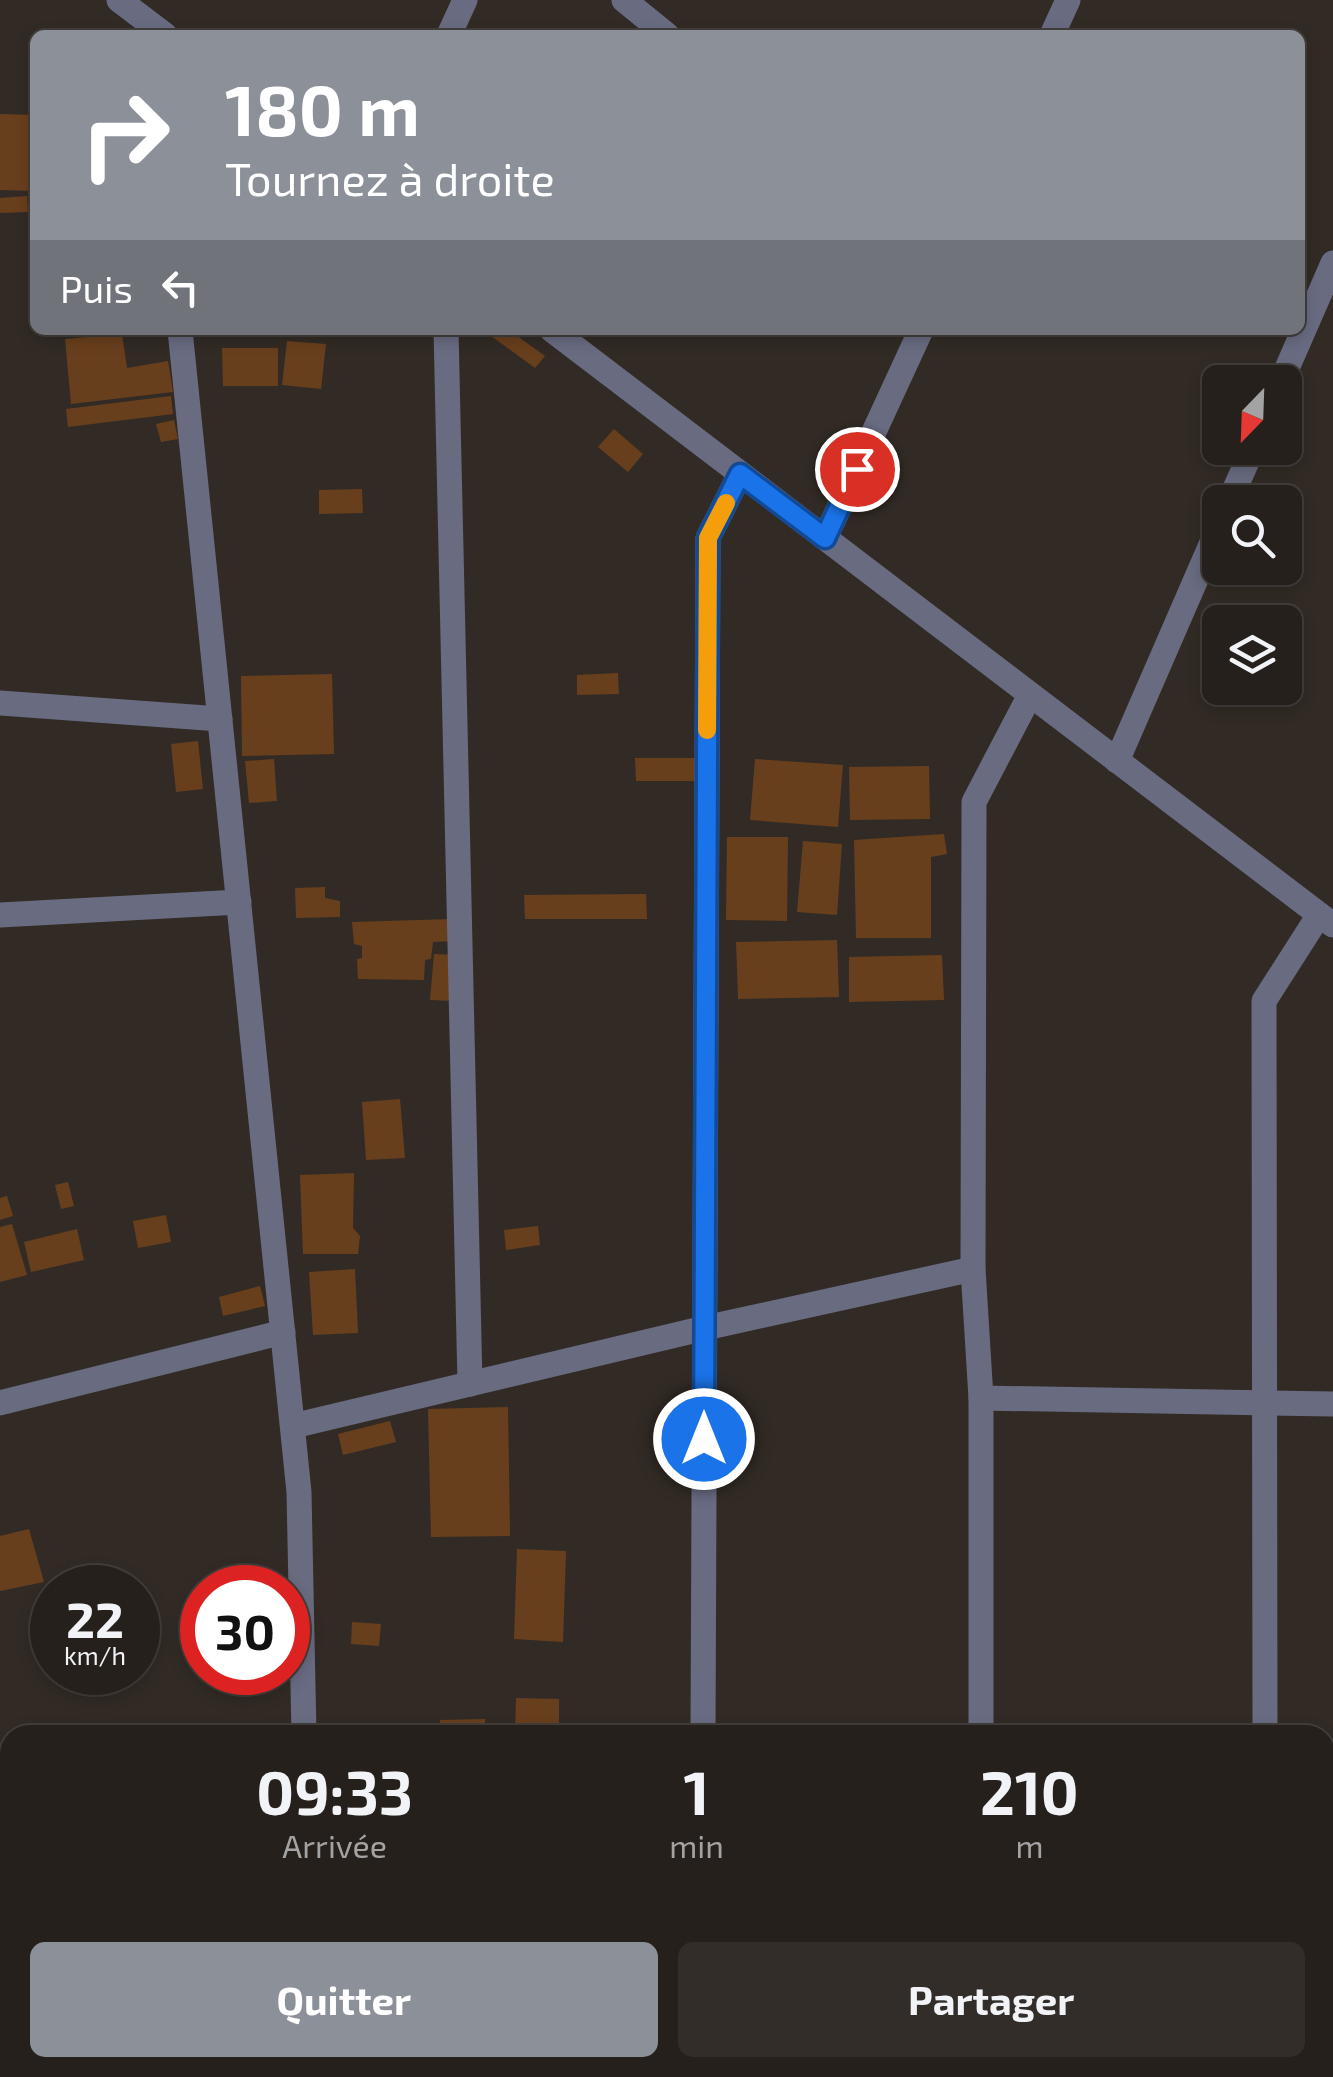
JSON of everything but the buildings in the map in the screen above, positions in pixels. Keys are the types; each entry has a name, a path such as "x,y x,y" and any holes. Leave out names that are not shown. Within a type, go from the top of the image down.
{"street":[{"path":"120,0 159,30"},
{"path":"451,30 465,0"},
{"path":"624,0 661,30"},
{"path":"1054,30 1068,0"},
{"path":"1305,327 1333,263"},
{"path":"181,335 299,1492 304,1725"},
{"path":"446,335 470,1384"},
{"path":"559,335 1326,920 1264,1001 1265,1725"},
{"path":"825,538 919,335"},
{"path":"1288,365 1302,335"},
{"path":"703,1725 708,538 740,474"},
{"path":"1117,761 1202,565"},
{"path":"981,1725 980,1398 972,1268 974,802 1030,695"},
{"path":"0,703 220,719"},
{"path":"0,915 239,902"},
{"path":"292,1426 972,1268"},
{"path":"0,1403 283,1332"},
{"path":"980,1398 1333,1404"}],"slow traffic":[{"path":"707,730 708,538 726,503"}],"route":[{"path":"704,1439 708,538 740,474 825,538 857,469"}]}
